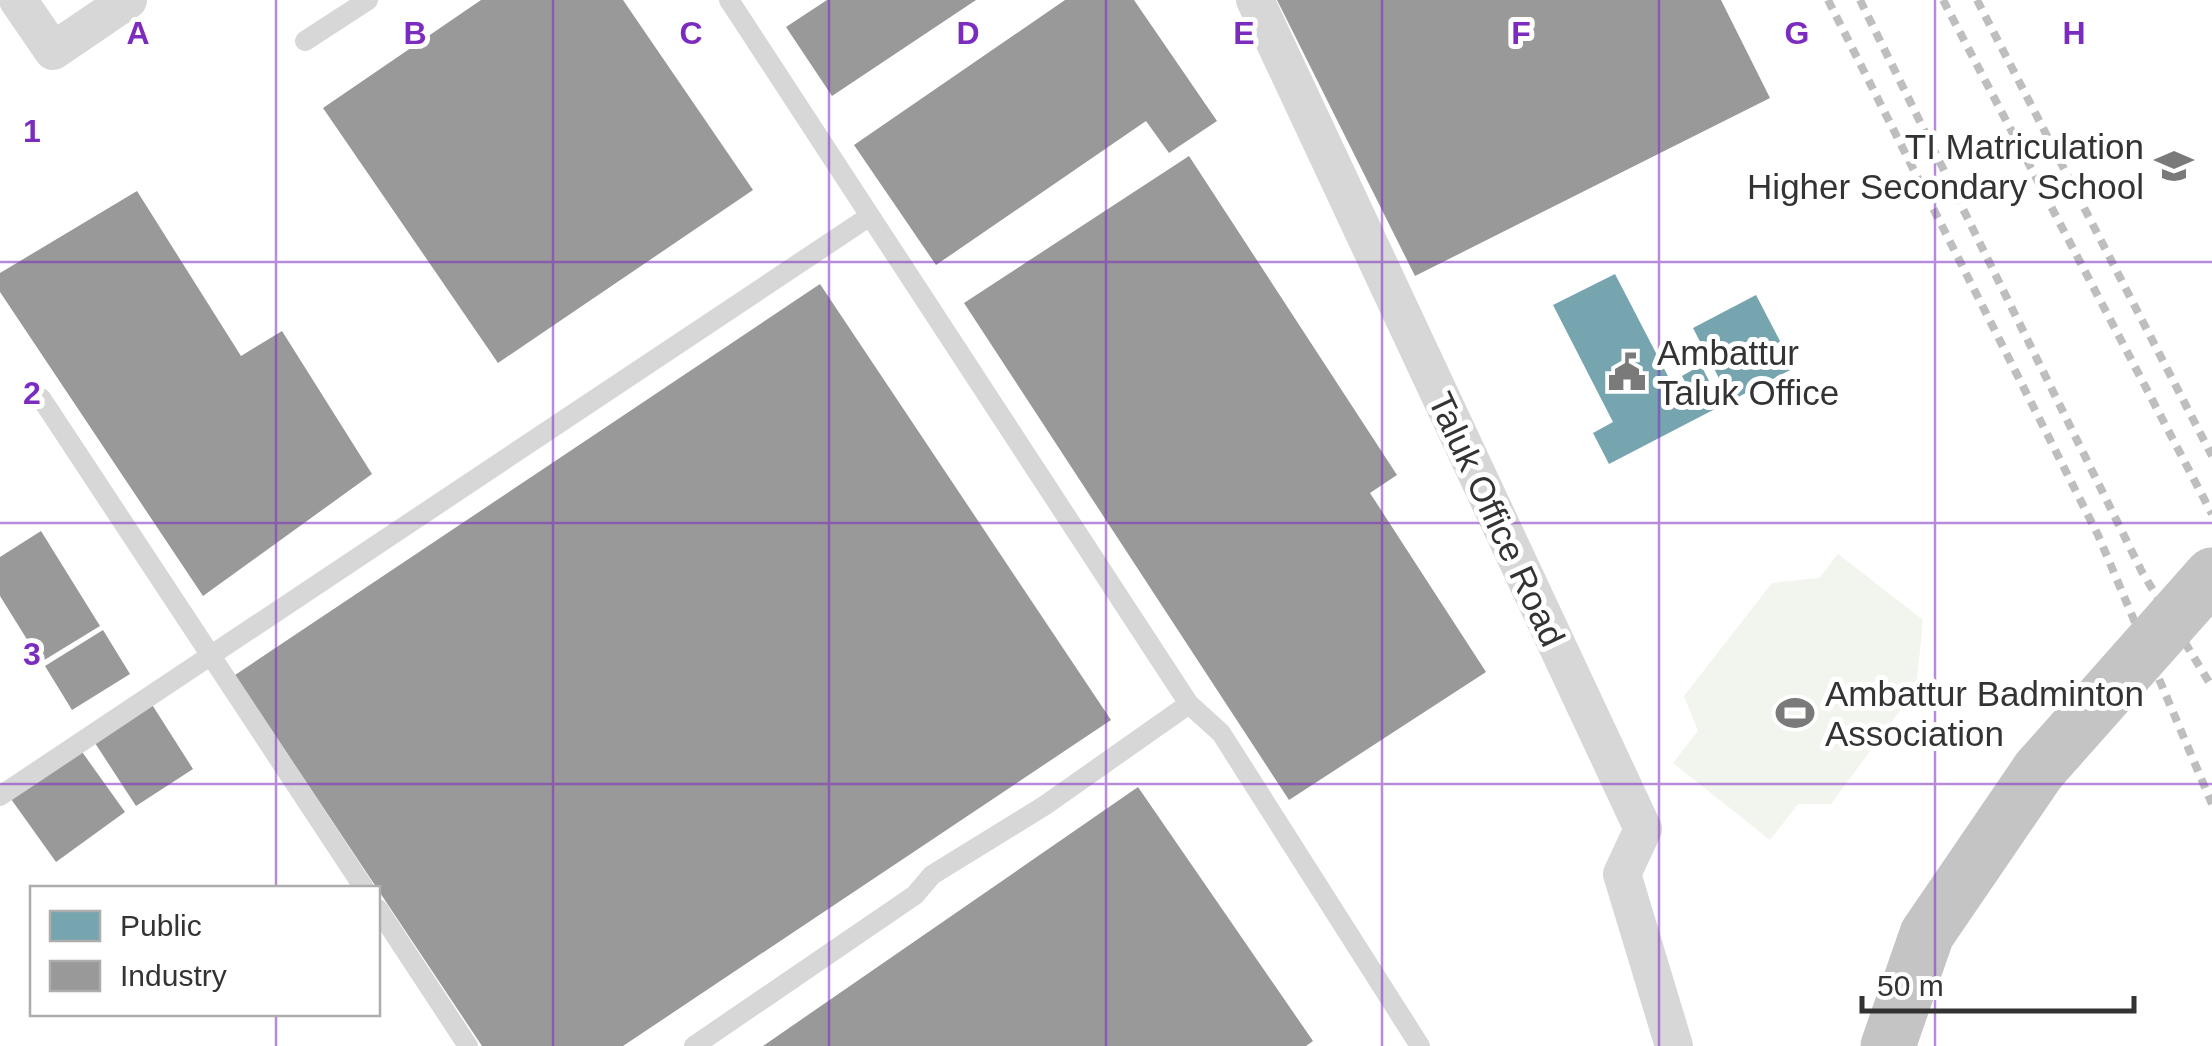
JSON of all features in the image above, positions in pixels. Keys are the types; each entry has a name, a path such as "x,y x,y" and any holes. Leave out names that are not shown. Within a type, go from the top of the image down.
{"highway":[{"path":"1888,1046 1927,934 2039,770 2212,576"}],"street":[{"path":"18,0 53,51 128,0"},
{"name":"Taluk Office Road","path":"1255,0 1643,829 1622,874 1674,1046"}],"lane":[{"path":"305,40 368,0"},
{"path":"730,0 1189,704 1220,733 1411,1042"},
{"path":"0,796 870,216"},
{"path":"41,398 363,886"},
{"path":"694,1046 914,896 932,875 1044,806 1189,704"},
{"path":"380,912 468,1046"}],"shaded area":[{"name":"Ambattur Badminton Association","path":"1838,554 1923,620 1916,689 1831,804 1798,804 1770,840 1673,763 1698,731 1684,696 1772,583 1819,578"}],"building: Public":[{"name":"Ambattur Taluk Office","path":"1615,274 1685,409 1696,403 1682,376 1701,365 1715,393 1724,388 1693,328 1756,295 1794,368 1609,464 1593,433 1613,422 1553,305"}],"building: Industry":[{"path":"481,0 623,0 753,190 498,363 323,108"},
{"path":"827,0 976,0 832,96 786,27"},
{"path":"1065,0 1134,0 1217,121 1169,153 1146,121 936,265 854,145"},
{"path":"1277,0 1721,0 1770,98 1415,276"},
{"path":"1189,156 1397,475 1370,493 1486,672 1289,800 964,303"},
{"path":"137,191 241,356 282,331 372,474 203,596 0,292 0,273"},
{"path":"820,284 1111,720 623,1046 482,1046 380,893 380,886 375,886 235,675"},
{"path":"41,531 100,626 41,662 0,596 0,557"},
{"path":"103,630 130,674 72,710 45,666"},
{"path":"151,703 193,769 136,806 93,740"},
{"path":"80,749 125,812 56,862 11,799"},
{"path":"1138,787 1313,1041 1306,1046 763,1046"}],"railway":[{"path":"1828,0 2098,535 2212,804"},
{"path":"1860,0 2142,572 2212,687"},
{"path":"1943,0 2212,514"},
{"path":"1977,0 2212,456"}],"place":[{"name":"TI Matriculation Higher Secondary School","path":"2174,166"},
{"name":"Ambattur Taluk Office","path":"1627,372"},
{"name":"Ambattur Badminton Association","path":"1795,713"}]}
